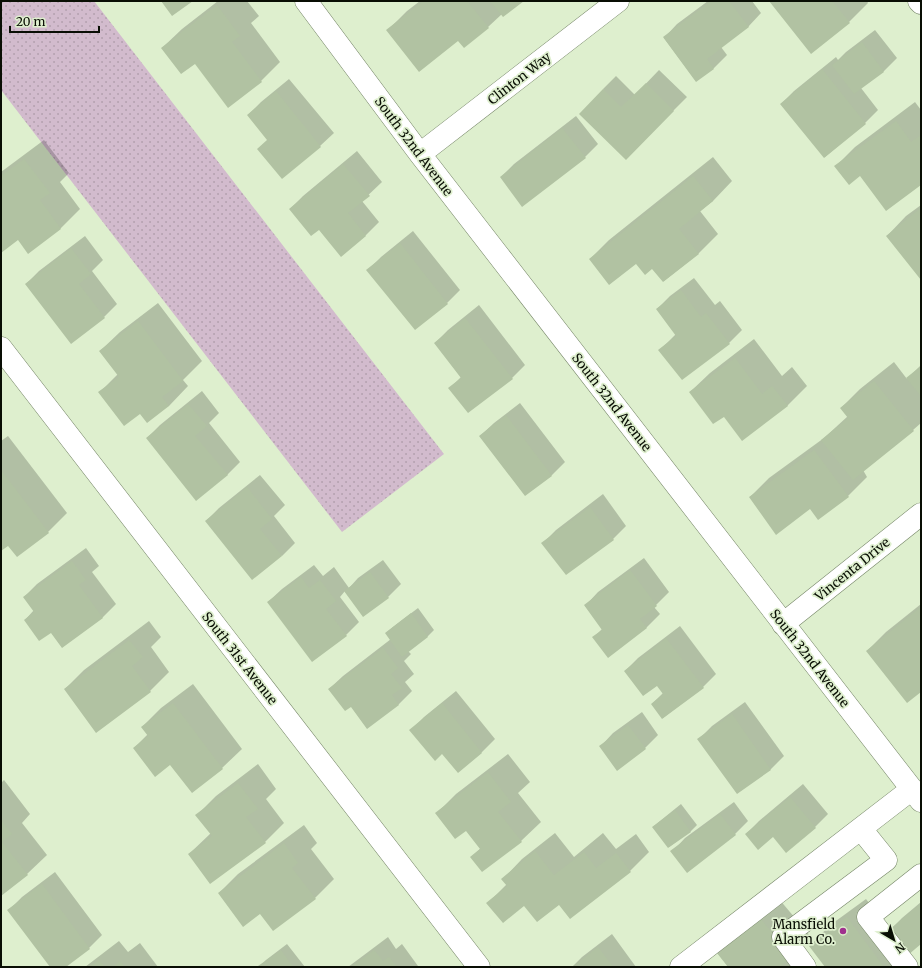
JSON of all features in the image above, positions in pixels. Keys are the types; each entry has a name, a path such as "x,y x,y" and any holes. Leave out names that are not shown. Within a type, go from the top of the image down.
{"street":[{"name":"South 32nd Avenue","path":"306,1 420,154 916,795"},
{"name":"Clinton Way","path":"420,154 618,1"},
{"name":"South 31st Avenue","path":"2,353 479,967"},
{"name":"Vincenta Drive","path":"784,624 921,514"},
{"path":"681,967 861,828 916,795"},
{"path":"804,967 783,937 886,860 861,828"},
{"path":"907,967 868,916 921,875"}],"shaded area":[{"path":"1,1 94,1 444,454 342,532 1,90"}],"building":[{"path":"161,1 193,1 172,16"},
{"path":"423,1 467,1 489,28 464,48 458,41 419,72 386,30"},
{"path":"490,1 524,1 503,17"},
{"path":"711,1 729,1 749,27 707,59 714,69 696,82 663,37"},
{"path":"769,1 832,1 850,23 811,54"},
{"path":"217,5 240,36 232,42 262,82 228,108 195,64 181,74 161,48"},
{"path":"862,42 884,72 854,94 832,65"},
{"path":"822,69 866,124 824,158 780,104"},
{"path":"646,83 674,111 626,160 579,114 603,89 621,107"},
{"path":"276,91 321,147 282,179 257,149 267,140 247,115"},
{"path":"896,121 911,142 921,135 921,185 886,211 860,176 849,185 834,166"},
{"path":"562,128 586,158 522,207 500,177"},
{"path":"24,159 50,193 40,200 61,229 28,254 18,240 1,253 1,176"},
{"path":"343,164 370,196 348,213 366,236 341,257 319,230 311,236 289,209"},
{"path":"693,176 713,201 679,229 699,254 663,282 652,269 645,275 636,264 609,285 589,259"},
{"path":"921,208 921,280 886,236"},
{"path":"400,243 448,304 415,330 366,270"},
{"path":"71,248 91,274 79,284 105,318 71,344 25,284"},
{"path":"681,290 701,317 706,313 730,344 682,380 658,350 676,336 656,309"},
{"path":"465,318 513,379 468,413 448,388 461,378 434,343"},
{"path":"138,321 183,381 162,397 169,406 147,423 140,414 124,426 98,392 119,377 99,351"},
{"path":"735,358 762,394 772,386 788,406 742,441 724,417 713,424 689,392"},
{"path":"921,366 921,396 906,378"},
{"path":"874,381 914,431 853,480 821,440 848,418 840,408"},
{"path":"188,404 207,426 195,436 228,475 196,501 146,438"},
{"path":"506,415 552,476 525,496 479,436"},
{"path":"814,450 849,497 818,520 810,509 776,535 749,497"},
{"path":"1,470 49,533 17,557 8,546 1,551"},
{"path":"247,487 272,519 260,529 282,556 252,580 205,521"},
{"path":"590,507 614,540 566,575 541,543"},
{"path":"72,561 86,580 79,585 103,618 62,648 51,633 39,641 24,620 34,612 23,597"},
{"path":"630,570 657,606 640,619 647,628 608,658 592,637 602,630 584,605"},
{"path":"370,572 389,598 363,617 344,591"},
{"path":"301,577 309,588 320,580 336,601 326,609 347,636 312,662 267,602"},
{"path":"921,607 921,692 907,703 866,651"},
{"path":"411,613 428,637 402,657 385,633"},
{"path":"666,638 704,688 662,719 651,704 663,694 657,686 643,696 624,671"},
{"path":"129,640 143,657 132,666 151,692 96,733 64,689"},
{"path":"383,648 398,668 391,674 402,688 392,695 399,705 367,729 351,707 345,711 328,689"},
{"path":"173,703 223,769 192,793 170,765 155,777 133,748 148,736 141,727"},
{"path":"442,703 482,753 458,773 442,754 435,761 409,730"},
{"path":"732,714 771,770 737,794 697,739"},
{"path":"628,725 646,749 617,771 599,746"},
{"path":"488,772 511,802 498,812 522,842 482,872 470,857 480,849 466,831 455,839 435,813"},
{"path":"238,783 258,809 246,817 266,843 210,884 188,854 212,836 195,815"},
{"path":"790,797 816,828 786,853 773,837 758,850 745,834"},
{"path":"675,810 691,832 668,848 652,827"},
{"path":"720,814 736,835 687,873 670,851"},
{"path":"1,820 12,834 2,842 28,875 1,896"},
{"path":"284,843 298,863 292,868 316,899 273,931 260,914 243,927 218,893"},
{"path":"535,851 554,875 584,852 596,868 616,853 631,872 570,919 559,905 537,922 524,906 503,923 486,903 507,886 501,879"},
{"path":"42,884 90,949 66,967 50,967 7,910"},
{"path":"921,903 921,944 908,955 888,931"},
{"name":"Mansfield Alarm Co.","path":"847,917 884,967 825,967 809,946"},
{"path":"760,918 792,957 780,967 728,967 717,953"},
{"path":"598,947 613,967 572,967"},
{"path":"281,950 293,967 258,966"},
{"path":"374,950 383,961 389,957 397,967 351,967"},
{"path":"99,960 105,967 89,967"},
{"path":"120,961 125,967 113,967"}],"place":[{"name":"Mansfield Alarm Co.","path":"843,931"}]}
